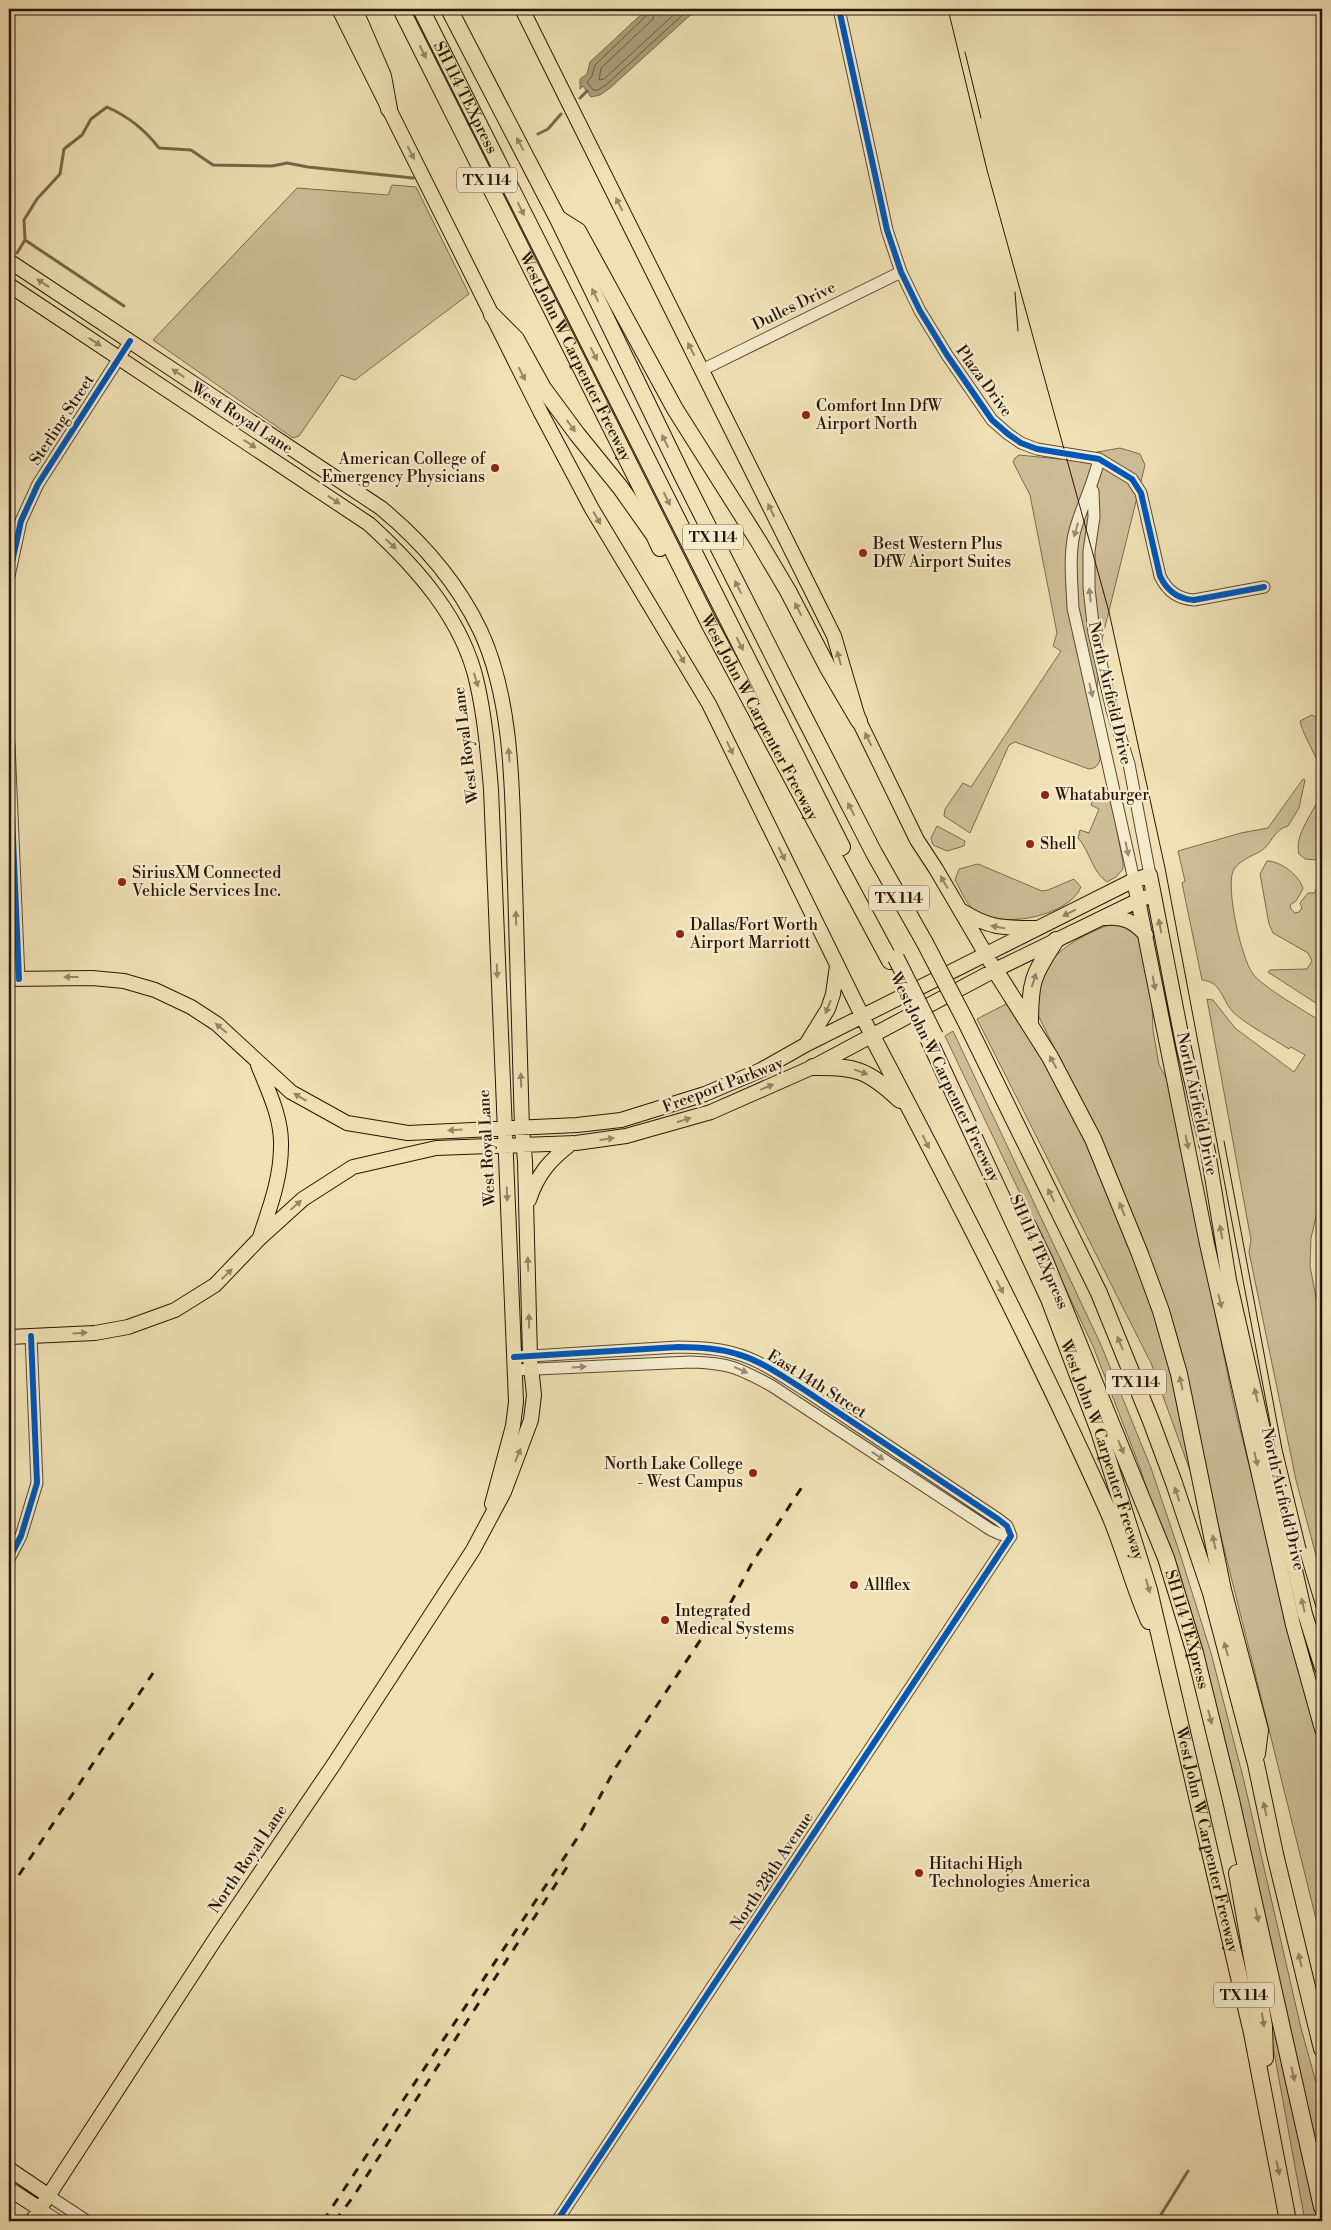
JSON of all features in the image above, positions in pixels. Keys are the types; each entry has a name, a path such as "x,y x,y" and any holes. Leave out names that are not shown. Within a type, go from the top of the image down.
{"highway":[{"path":"354,9 383,76 389,109"},
{"name":"West John W Carpenter Freeway","path":"401,9 710,626 893,960 932,1037 1056,1315 1099,1431 1149,1590 1250,2023 1288,2221"},
{"name":"SH 114 TEXpress","path":"421,9 893,960"},
{"name":"TX 114","path":"449,9 558,218 683,478 874,853 925,943 965,1020 1099,1293 1151,1421 1211,1593 1256,1764 1275,1854 1322,2049"},
{"path":"558,218 578,231 674,409 764,550 859,721"},
{"path":"492,315 516,339 544,388 654,535 691,610 710,626"},
{"path":"1030,1025 1032,982 1040,963 1056,940"},
{"path":"995,970 1030,1025 1071,1096 1093,1139 1161,1311 1179,1374 1224,1590 1260,1730 1256,1764"},
{"path":"872,1036 1038,1364 1108,1510 1136,1593 1164,1653"},
{"name":"SH 114 TEXpress","path":"932,1037 1045,1261 1166,1558 1195,1652 1322,2207"},
{"path":"813,1067 839,1067 858,1070 878,1080 910,1109"},
{"path":"1230,1800 1228,1813 1264,2026 1269,2120"}],"main road":[{"path":"339,9 492,315 592,509 709,704 872,1036"},
{"path":"522,9 834,636 859,721 917,840 961,910 995,970"},
{"name":"West Royal Lane","path":"9,261 365,496 398,522 448,577 481,631 493,666 503,708 510,763 523,1145"},
{"name":"West Royal Lane","path":"9,285 369,524 408,561 448,616 466,650 477,681 488,752 514,1364"},
{"path":"285,468 297,451"},
{"path":"448,616 466,606"},
{"path":"492,835 513,835"},
{"name":"Freeport Parkway","path":"14,979 92,978 124,981 155,990 191,1007 217,1024 256,1062 291,1092 347,1123 408,1132 477,1128 522,1129 621,1120 715,1090 761,1070 861,1016 1134,880 1150,875"},
{"name":"North Airfield Drive","path":"1150,875 1208,1152 1229,1280 1305,1614 1322,1668"},
{"name":"North Airfield Drive","path":"1134,880 1207,1244 1293,1626 1322,1729"},
{"name":"Freeport Parkway","path":"9,1337 95,1333 128,1327 175,1310 215,1286 260,1238 304,1199 353,1167 436,1148 572,1143 626,1136 668,1125 722,1107 813,1067 995,970 1139,900 1154,895"},
{"path":"961,910 981,923 1004,928 1040,928"},
{"path":"1100,919 1121,917 1130,920 1146,935"},
{"path":"807,1044 828,1009 833,994 837,966"},
{"path":"256,1062 275,1109 281,1145 278,1180 260,1238"},
{"path":"715,1090 722,1107"},
{"path":"526,1208 534,1185 544,1167 572,1143"},
{"name":"North Royal Lane","path":"32,2221 214,1941 345,1748 473,1550 490,1515 504,1492 531,1420 534,1395 530,1363 523,1145"},
{"name":"North Royal Lane","path":"490,1515 495,1489 513,1426 516,1402 514,1364"},
{"path":"9,2169 49,2196"},
{"path":"9,2189 40,2209"}],"street":[{"name":"Plaza Drive","path":"838,9 887,230 901,272 920,311 947,355 992,420 1021,443 1036,449 1099,459 1132,479 1141,493 1160,576 1165,587 1172,593 1183,599 1194,600 1264,587"},
{"name":"Dulles Drive","path":"702,370 901,272"},
{"name":"Sterling Street","path":"9,576 22,521 38,484 130,341"},
{"name":"North Airfield Drive","path":"1099,459 1093,484 1074,534 1072,580 1074,608 1134,880"},
{"name":"North Airfield Drive","path":"1093,484 1094,517 1089,551 1089,588 1094,633 1112,710 1129,764 1150,875"},
{"path":"9,744 14,979"},
{"path":"9,1559 21,1536 37,1484 31,1336"},
{"name":"East 14th Street","path":"514,1364 678,1346 705,1348 739,1354 806,1391 998,1518 1007,1526 1010,1536 991,1530 772,1386 737,1368 720,1363 690,1362 530,1363"},
{"name":"North 28th Avenue","path":"556,2221 1010,1536"},
{"path":"49,2196 86,2221"},
{"path":"40,2209 59,2221"}],"shaded area":[{"path":"392,185 416,187 469,294 355,380 341,375 299,436 293,438 153,340 297,188 388,195"},
{"path":"1120,448 1140,454 1145,465 1102,639 1096,698 1100,759 1096,766 1089,769 1015,742 1009,745 970,833 944,816 945,809 963,783 971,787 1061,651 1053,646 1057,633 1030,495 1013,462 1019,455 1059,459"},
{"path":"1312,715 1322,720 1322,776 1317,760 1300,721"},
{"path":"1303,779 1305,780 1299,808 1288,826 1279,830 1261,851 1235,867 1231,880 1231,892 1244,954 1253,974 1275,992 1322,1022 1322,1201 1311,1238 1310,1266 1322,1330 1322,1578 1296,1480 1249,1252 1251,1240 1207,999 1213,1000 1235,1028 1294,1072 1305,1055 1291,1047 1289,1049 1244,1021 1233,1012 1214,984 1202,980 1182,883 1185,881 1178,851 1241,833 1268,828"},
{"path":"1322,784 1322,850 1316,860 1305,859 1299,854 1300,836 1317,802"},
{"path":"1096,792 1108,795 1111,799 1123,863 1123,869 1116,877 1107,882 1094,867 1078,838 1080,830 1089,833 1099,809 1091,805"},
{"path":"937,826 965,841 964,846 947,851 933,845 931,838"},
{"path":"1267,861 1284,866 1294,874 1301,884 1303,889 1296,901 1290,905 1295,913 1299,912 1302,908 1300,903 1308,893 1314,893 1318,887 1322,888 1322,1007 1268,972 1270,970 1307,969 1312,961 1308,953 1273,933 1269,924 1260,874"},
{"path":"978,864 1042,891 1074,879 1081,887 1074,897 1062,906 1047,913 1013,920 996,919 982,915 971,907 955,880 959,869"},
{"path":"1114,923 1136,929 1141,943 1152,1003 1153,1030 1159,1065 1168,1081 1234,1405 1322,1747 1322,1943 1214,1508 1176,1332 1116,1173 1038,1015 1039,987 1049,964 1057,954 1090,933"},
{"path":"1010,1002 1047,1064 1083,1132 1164,1334 1193,1479 1151,1363 977,1019"},
{"path":"953,1031 1101,1345 1151,1468 1181,1557 1211,1653 1243,1777 1301,2028 1322,2104 1322,2190 1185,1606 1139,1465 1093,1346 945,1036"},
{"path":"1258,1965 1276,2030 1317,2221 1305,2221"}],"water":[{"path":"647,9 697,9 600,95 591,97 583,86 580,89 580,79 587,74 590,62"}],"waterway":[{"path":"580,98 587,91"},
{"path":"17,253 25,240 24,220 37,199 60,174 64,149 82,135 91,119 107,107 136,124 159,148 191,150 213,165 272,166 287,163 413,178"},
{"path":"538,134 548,129 561,114"},
{"path":"25,240 124,306"},
{"path":"1157,2221 1188,2171"}],"tram line":[{"path":"948,9 987,170 1109,612 1165,868 1275,1449 1291,1524 1322,1627"},
{"path":"965,52 981,118"},
{"path":"1015,292 1018,331"},
{"path":"1224,1141 1282,1449 1306,1548"}],"railway":[{"path":"722,1619 752,1563 802,1487"},
{"path":"323,2221 578,1837 616,1767 721,1609"},
{"path":"9,1890 153,1673"},
{"path":"335,2221 353,2197 567,1867"}],"cycle path":[{"path":"839,9 887,230 901,272 920,311 947,355 992,420 1021,443 1037,449 1099,459 1132,479 1141,493 1160,576 1166,586 1178,596 1194,600 1264,587"},
{"path":"9,576 21,521 38,484 130,341"},
{"path":"9,744 19,979"},
{"path":"9,1559 21,1536 37,1483 31,1336"},
{"path":"514,1357 678,1347 715,1349 746,1357 773,1370 806,1391 998,1519 1007,1526 1011,1536 557,2221"}],"place":[{"name":"Comfort Inn DfW Airport North","path":"806,415"},
{"name":"American College of Emergency Physicians","path":"495,468"},
{"name":"Best Western Plus DfW Airport Suites","path":"863,553"},
{"name":"Whataburger","path":"1045,795"},
{"name":"Shell","path":"1030,844"},
{"name":"SiriusXM Connected Vehicle Services Inc.","path":"122,882"},
{"name":"Dallas/Fort Worth Airport Marriott","path":"680,934"},
{"name":"North Lake College - West Campus","path":"753,1473"},
{"name":"Allflex","path":"854,1585"},
{"name":"Integrated Medical Systems","path":"665,1620"},
{"name":"Hitachi High Technologies America","path":"919,1873"}]}
